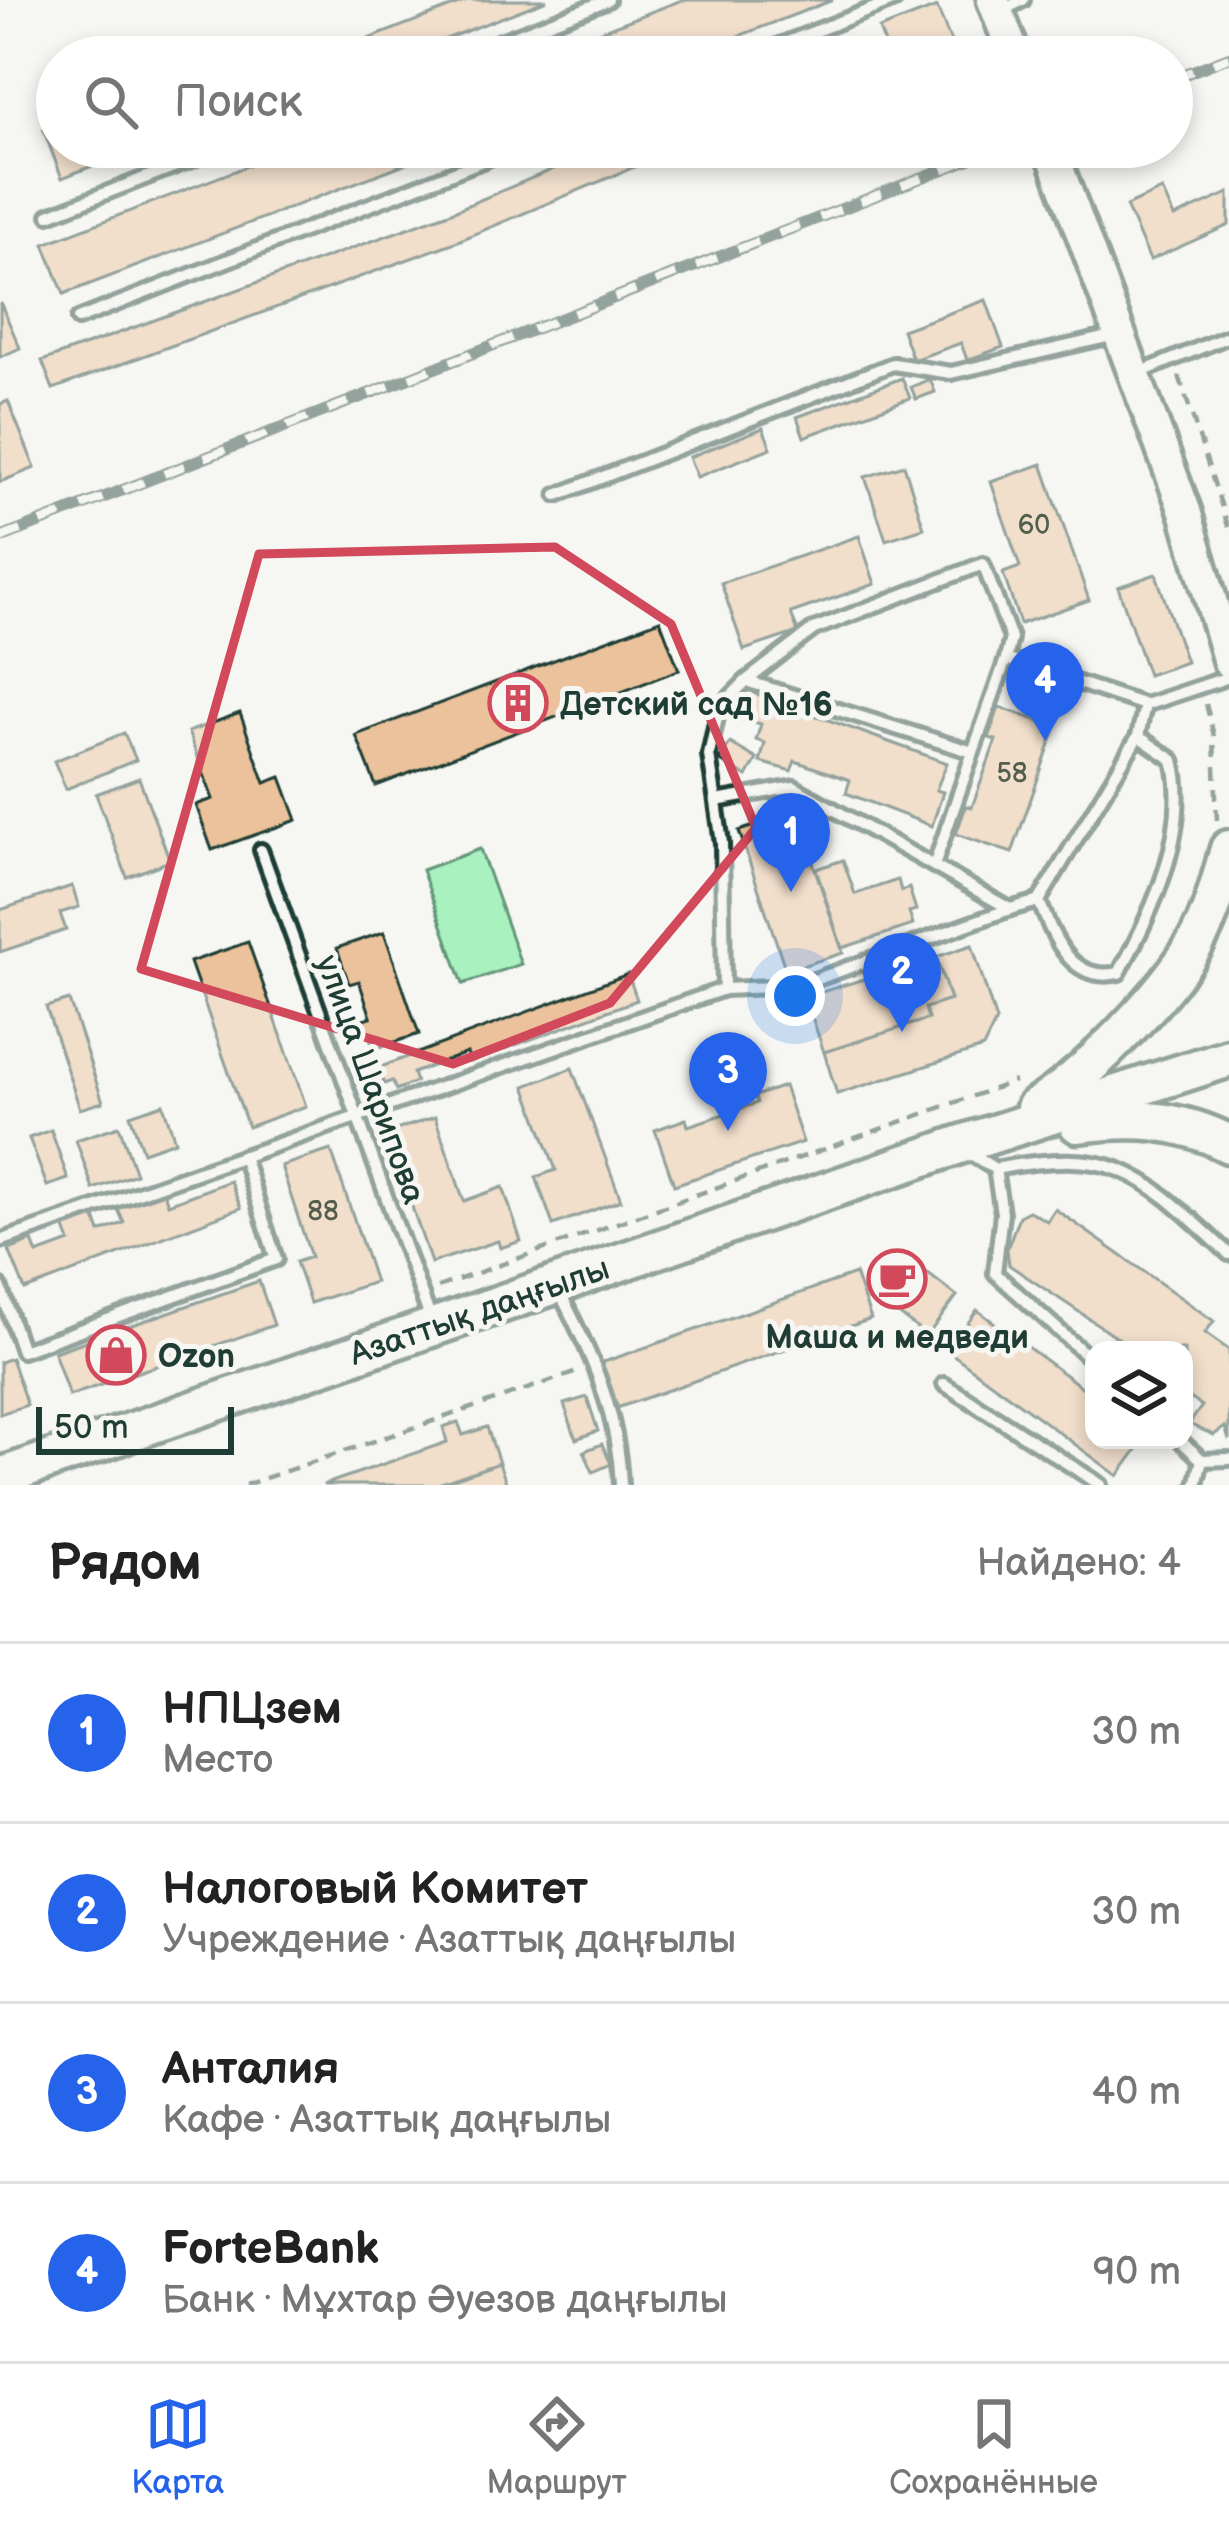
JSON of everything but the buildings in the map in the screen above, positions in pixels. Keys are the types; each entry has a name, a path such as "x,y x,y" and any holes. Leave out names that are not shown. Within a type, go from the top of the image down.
{"main road":[{"path":"1005,4 1011,36"},
{"path":"1058,168 1185,511 1229,662"},
{"path":"982,1150 1082,1074 1188,956 1213,906 1221,846"},
{"path":"982,1150 1229,1058"},
{"path":"982,1150 1126,1118 1173,1122 1229,1144"},
{"name":"Азаттық даңғылы","path":"0,1477 428,1310 555,1283 982,1150"}],"lane":[{"path":"514,36 608,0"},
{"path":"803,36 895,0"},
{"path":"49,215 171,168"},
{"path":"78,319 464,168"},
{"path":"556,495 892,364 951,373 1119,334"},
{"path":"1134,375 1229,336"},
{"path":"724,989 722,844 709,755 718,708 814,629 983,564 1011,638 934,866"},
{"path":"1006,659 1145,705 1229,677"},
{"path":"746,681 973,752"},
{"path":"0,1241 724,989 798,986 1039,902 1138,736 1145,705"},
{"path":"1039,902 1057,944 1073,964 1101,977 1119,973 1145,926 1166,864 1179,783 1174,760 1138,736"},
{"path":"716,801 794,787 1010,909"},
{"name":"улица Шарипова","path":"261,850 428,1310"},
{"path":"1085,1355 995,1273 1002,1213 982,1150 1090,1158 1169,1199 1229,1254"},
{"path":"0,1286 22,1351 275,1259 243,1156"},
{"path":"555,1283 597,1365 619,1436 620,1485"},
{"path":"944,1384 1100,1485"},
{"path":"1190,1449 1202,1460 1229,1459"},
{"path":"1196,1485 1202,1460"}],"path":[{"path":"1174,359 1229,529"},
{"path":"1202,686 1214,736 1221,846"},
{"path":"428,1310 1018,1079"},
{"path":"245,1485 597,1365"}],"highlighted area":[{"path":"555,547 671,624 756,828 610,1003 453,1064 141,969 259,554"}],"green space":[{"path":"480,849 521,964 463,984 422,870"}],"railway":[{"path":"1193,71 1229,57"},
{"path":"0,538 946,168"}],"place":[{"name":"Детский сад №16","path":"518,703"},
{"name":"ForteBank","path":"1045,741"},
{"name":"НПЦзем","path":"791,892"},
{"name":"Налоговый Комитет","path":"902,1032"},
{"name":"Анталия","path":"728,1131"},
{"name":"Маша и медведи","path":"897,1279"},
{"name":"Ozon","path":"116,1355"}]}
